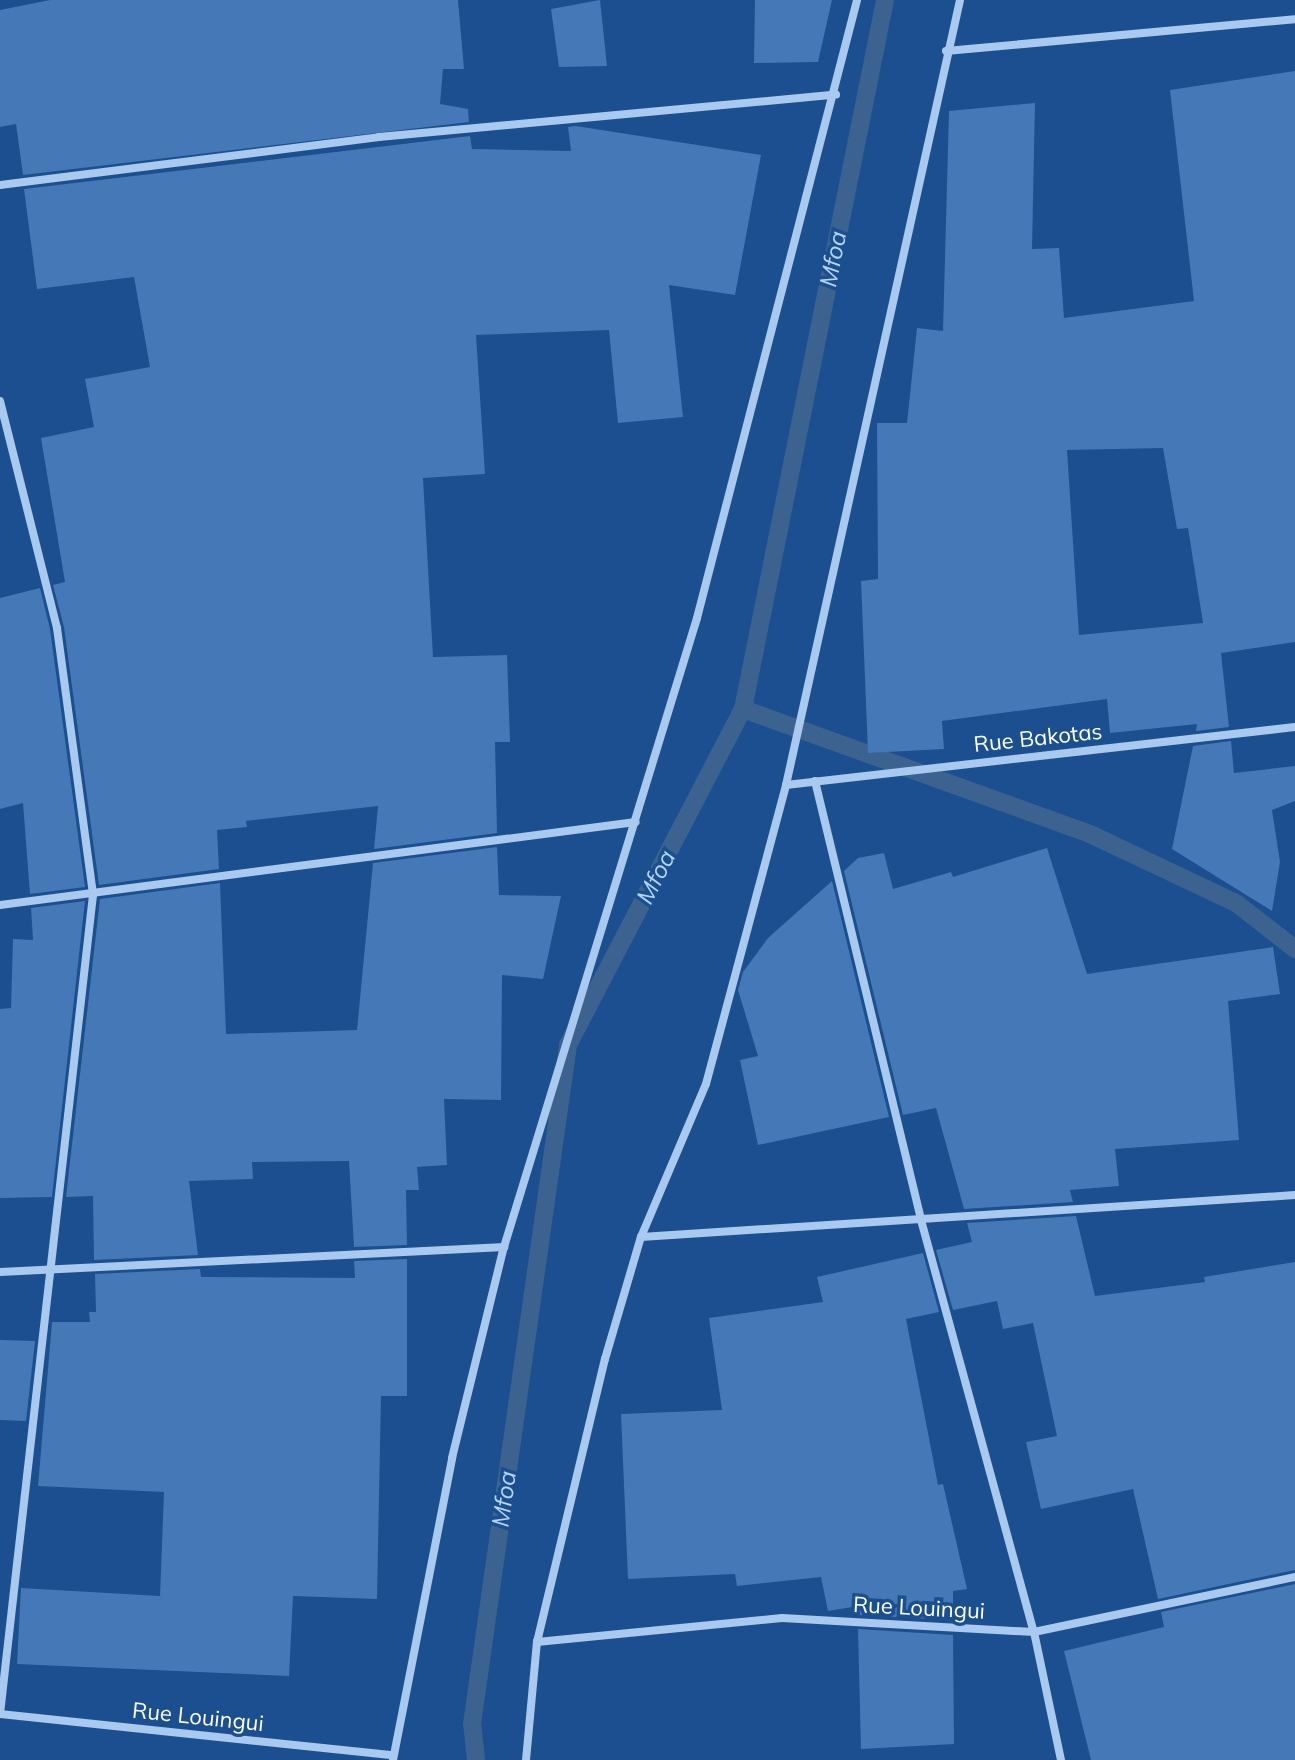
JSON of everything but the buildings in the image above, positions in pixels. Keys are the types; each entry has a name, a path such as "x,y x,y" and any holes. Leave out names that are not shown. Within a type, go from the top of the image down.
{"street":[{"path":"393,1758 452,1458 504,1247 697,618 836,95 857,0"},
{"path":"526,1760 537,1642 605,1359 641,1237 706,1084 786,785 946,51 960,0"},
{"path":"946,51 1295,19"},
{"path":"0,185 379,137 836,95"},
{"path":"0,401 57,628 93,895 2,1674 0,1714"},
{"name":"Rue Bakotas","path":"786,785 1295,727"},
{"path":"815,781 921,1220 1034,1632 1061,1760"},
{"path":"0,905 636,822"},
{"path":"641,1237 1295,1195"},
{"path":"0,1272 504,1247"},
{"name":"Rue Louingui","path":"537,1642 782,1618 1034,1632 1295,1577"},
{"name":"Rue Louingui","path":"0,1714 393,1758"}],"waterway":[{"name":"Mfoa","path":"476,1760 472,1724 568,1045 743,709 885,0"},
{"path":"743,709 1090,834 1236,903 1295,949"}]}
